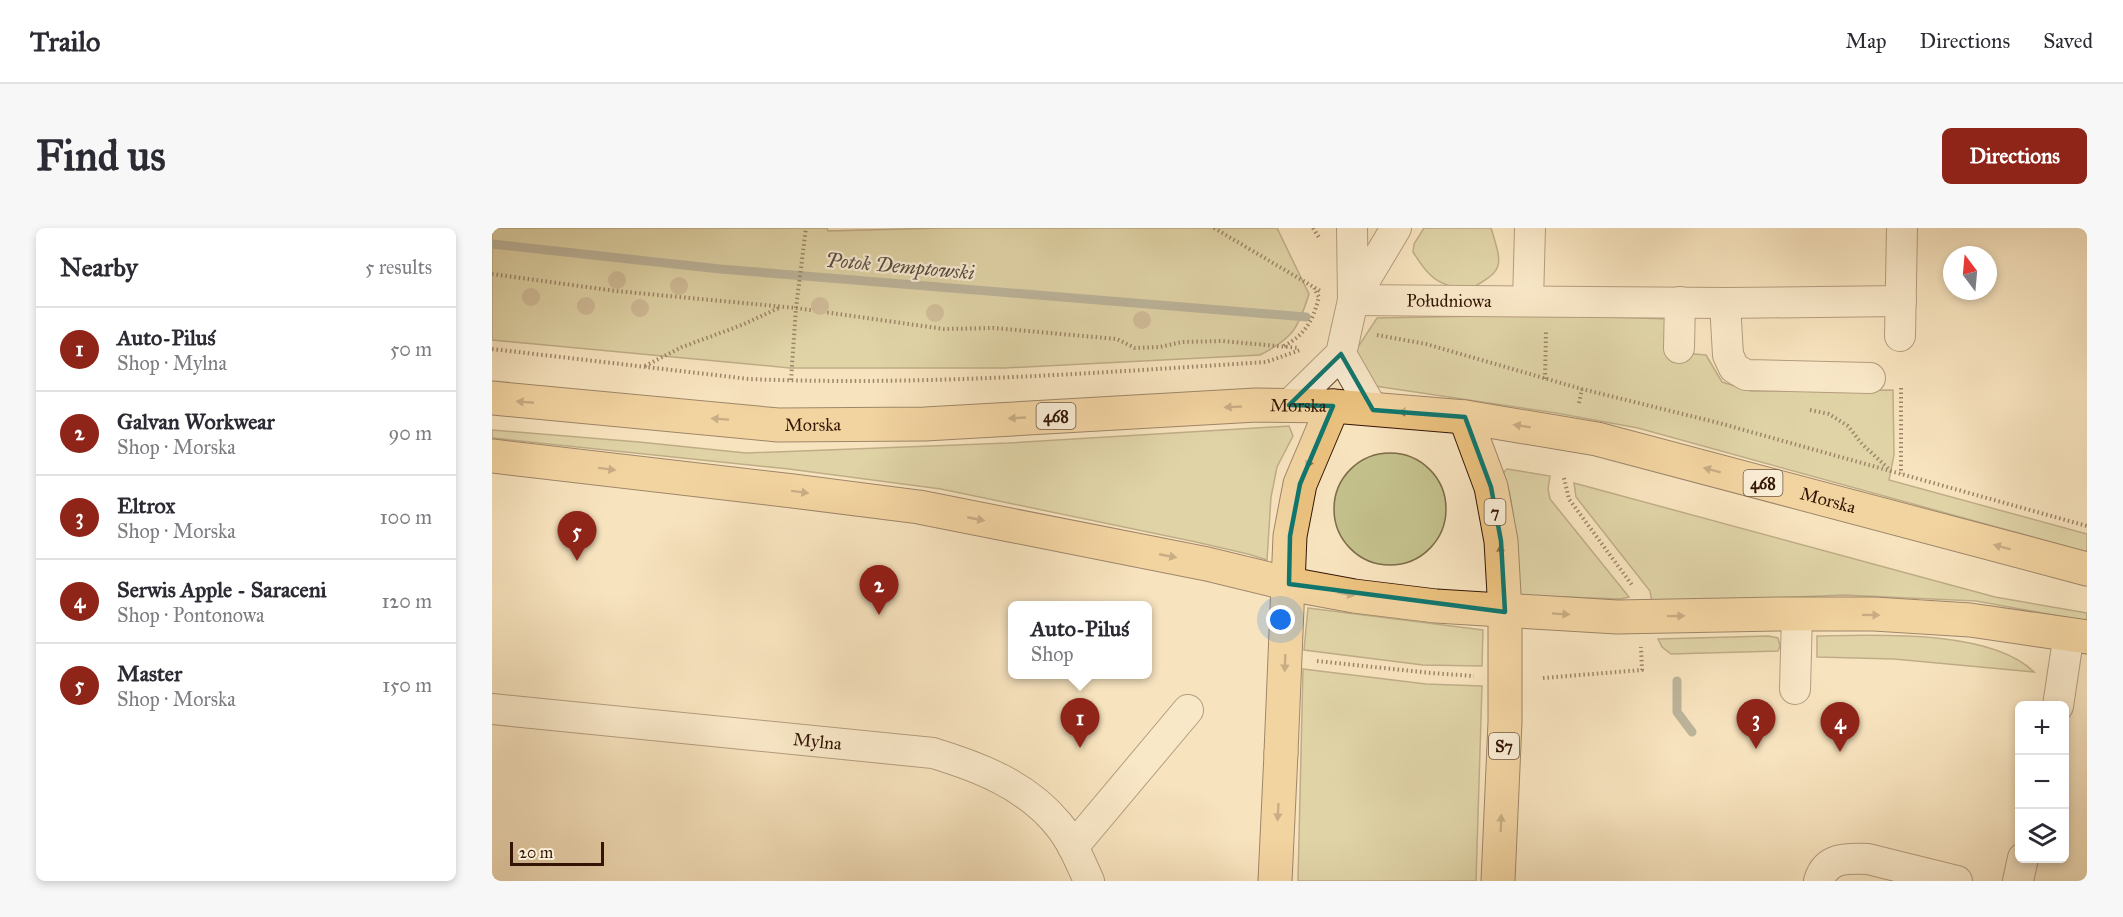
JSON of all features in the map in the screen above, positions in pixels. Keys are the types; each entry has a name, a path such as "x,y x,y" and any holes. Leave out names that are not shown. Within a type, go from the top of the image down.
{"main road":[{"name":"Morska","path":"492,398 778,425 925,423 1288,405 1333,406 1465,417 1597,439 2087,569"},
{"path":"1275,881 1290,536 1300,484 1333,406"},
{"name":"7","path":"1465,417 1491,487 1501,541 1505,612"},
{"path":"492,456 919,507 1207,564 1289,584 1354,596 1436,606 1505,612 1617,617 1874,614 1970,620 2078,635"},
{"name":"S7","path":"1498,881 1505,722 1505,612"}],"street":[{"path":"1288,405 1341,354 1353,300 1352,228"},
{"path":"1353,300 1396,228"},
{"path":"1528,301 1530,228"},
{"path":"1900,336 1902,228"},
{"name":"Południowa","path":"1353,300 1725,303 1901,301"},
{"path":"1679,348 1680,302"},
{"path":"1725,303 1728,355 1734,368 1746,375 1870,378"},
{"path":"1341,354 1373,410"},
{"path":"1795,689 1797,614"},
{"path":"2059,701 2078,635"},
{"name":"Mylna","path":"492,709 933,753 977,767 1005,780 1034,801 1057,823 1073,847 1089,881"},
{"path":"1073,847 1188,710"},
{"path":"1819,881 1822,871 1839,860 1868,859 1957,881"},
{"path":"2018,881 2022,863"}],"path":[{"path":"800,228 805,234"},
{"path":"791,380 796,308 806,228"},
{"path":"1214,228 1314,287 1319,297 1314,316 1296,340 1283,346"},
{"path":"492,274 616,291 796,308 944,329 994,328 1117,339 1135,348 1160,347 1182,342 1222,341 1303,348 1266,362 1016,378 791,380 749,379 492,349"},
{"path":"645,367 682,347 742,325 782,307"},
{"path":"1372,334 1426,344 1582,389 1719,423 2087,526"},
{"path":"1901,382 1901,474"},
{"path":"1801,406 1829,414 1848,426 1862,444 1891,471"},
{"path":"1564,478 1569,499 1634,588"},
{"path":"1543,678 1642,670 1641,637"},
{"path":"1315,661 1431,674 1481,676"}],"highlighted area":[{"path":"1341,354 1373,410 1465,417 1491,487 1501,541 1505,612 1289,584 1290,536 1300,484 1333,406 1289,405"}],"shaded area":[{"path":"492,228 827,228 828,231 942,228 1277,228 1309,294 1293,331 1280,343 1260,355 1004,368 790,368 492,340"},
{"path":"1424,228 1491,228 1499,259 1495,272 1468,290 1441,283 1429,274 1413,252 1414,244"},
{"path":"1536,315 1670,319 1671,352 1706,355 1722,382 1751,391 1893,390 1894,455 1889,480 2087,534 2087,552 1638,428 1556,413 1375,386 1369,381 1356,350 1377,318"},
{"path":"1289,426 1293,436 1277,467 1271,497 1267,560 1196,542 941,489 789,469 492,438 492,430 746,453 1008,443"},
{"path":"1390,453 1412,457 1430,469 1442,487 1446,509 1442,531 1430,549 1412,561 1390,565 1368,561 1350,549 1338,531 1334,509 1338,487 1350,469 1368,457"},
{"path":"1507,469 1550,476 1548,489 1550,499 1629,597 1620,599 1513,595 1513,517 1503,473"},
{"path":"1574,483 1995,597 2087,613 2087,621 1976,601 1843,595 1652,603 1650,591 1576,497"},
{"path":"1308,608 1483,630 1482,666 1423,665 1304,650"},
{"path":"1768,636 1778,638 1780,646 1778,651 1671,654 1662,647 1658,639"},
{"path":"1817,636 1900,636 1962,641 1990,648 2015,658 2034,672 1894,659 1817,657"},
{"path":"1303,669 1426,684 1482,686 1476,881 1298,881"}],"waterway":[{"name":"Potok Demptowski","path":"492,244 720,269 1306,317"},
{"name":"Potok Demptowski","path":"1677,681 1677,712 1692,732"}],"place":[{"name":"Master","path":"577,561"},
{"name":"Galvan Workwear","path":"879,615"},
{"name":"Auto-Piluś","path":"1080,748"},
{"name":"Eltrox","path":"1756,749"},
{"name":"Serwis Apple - Saraceni","path":"1840,752"}]}
